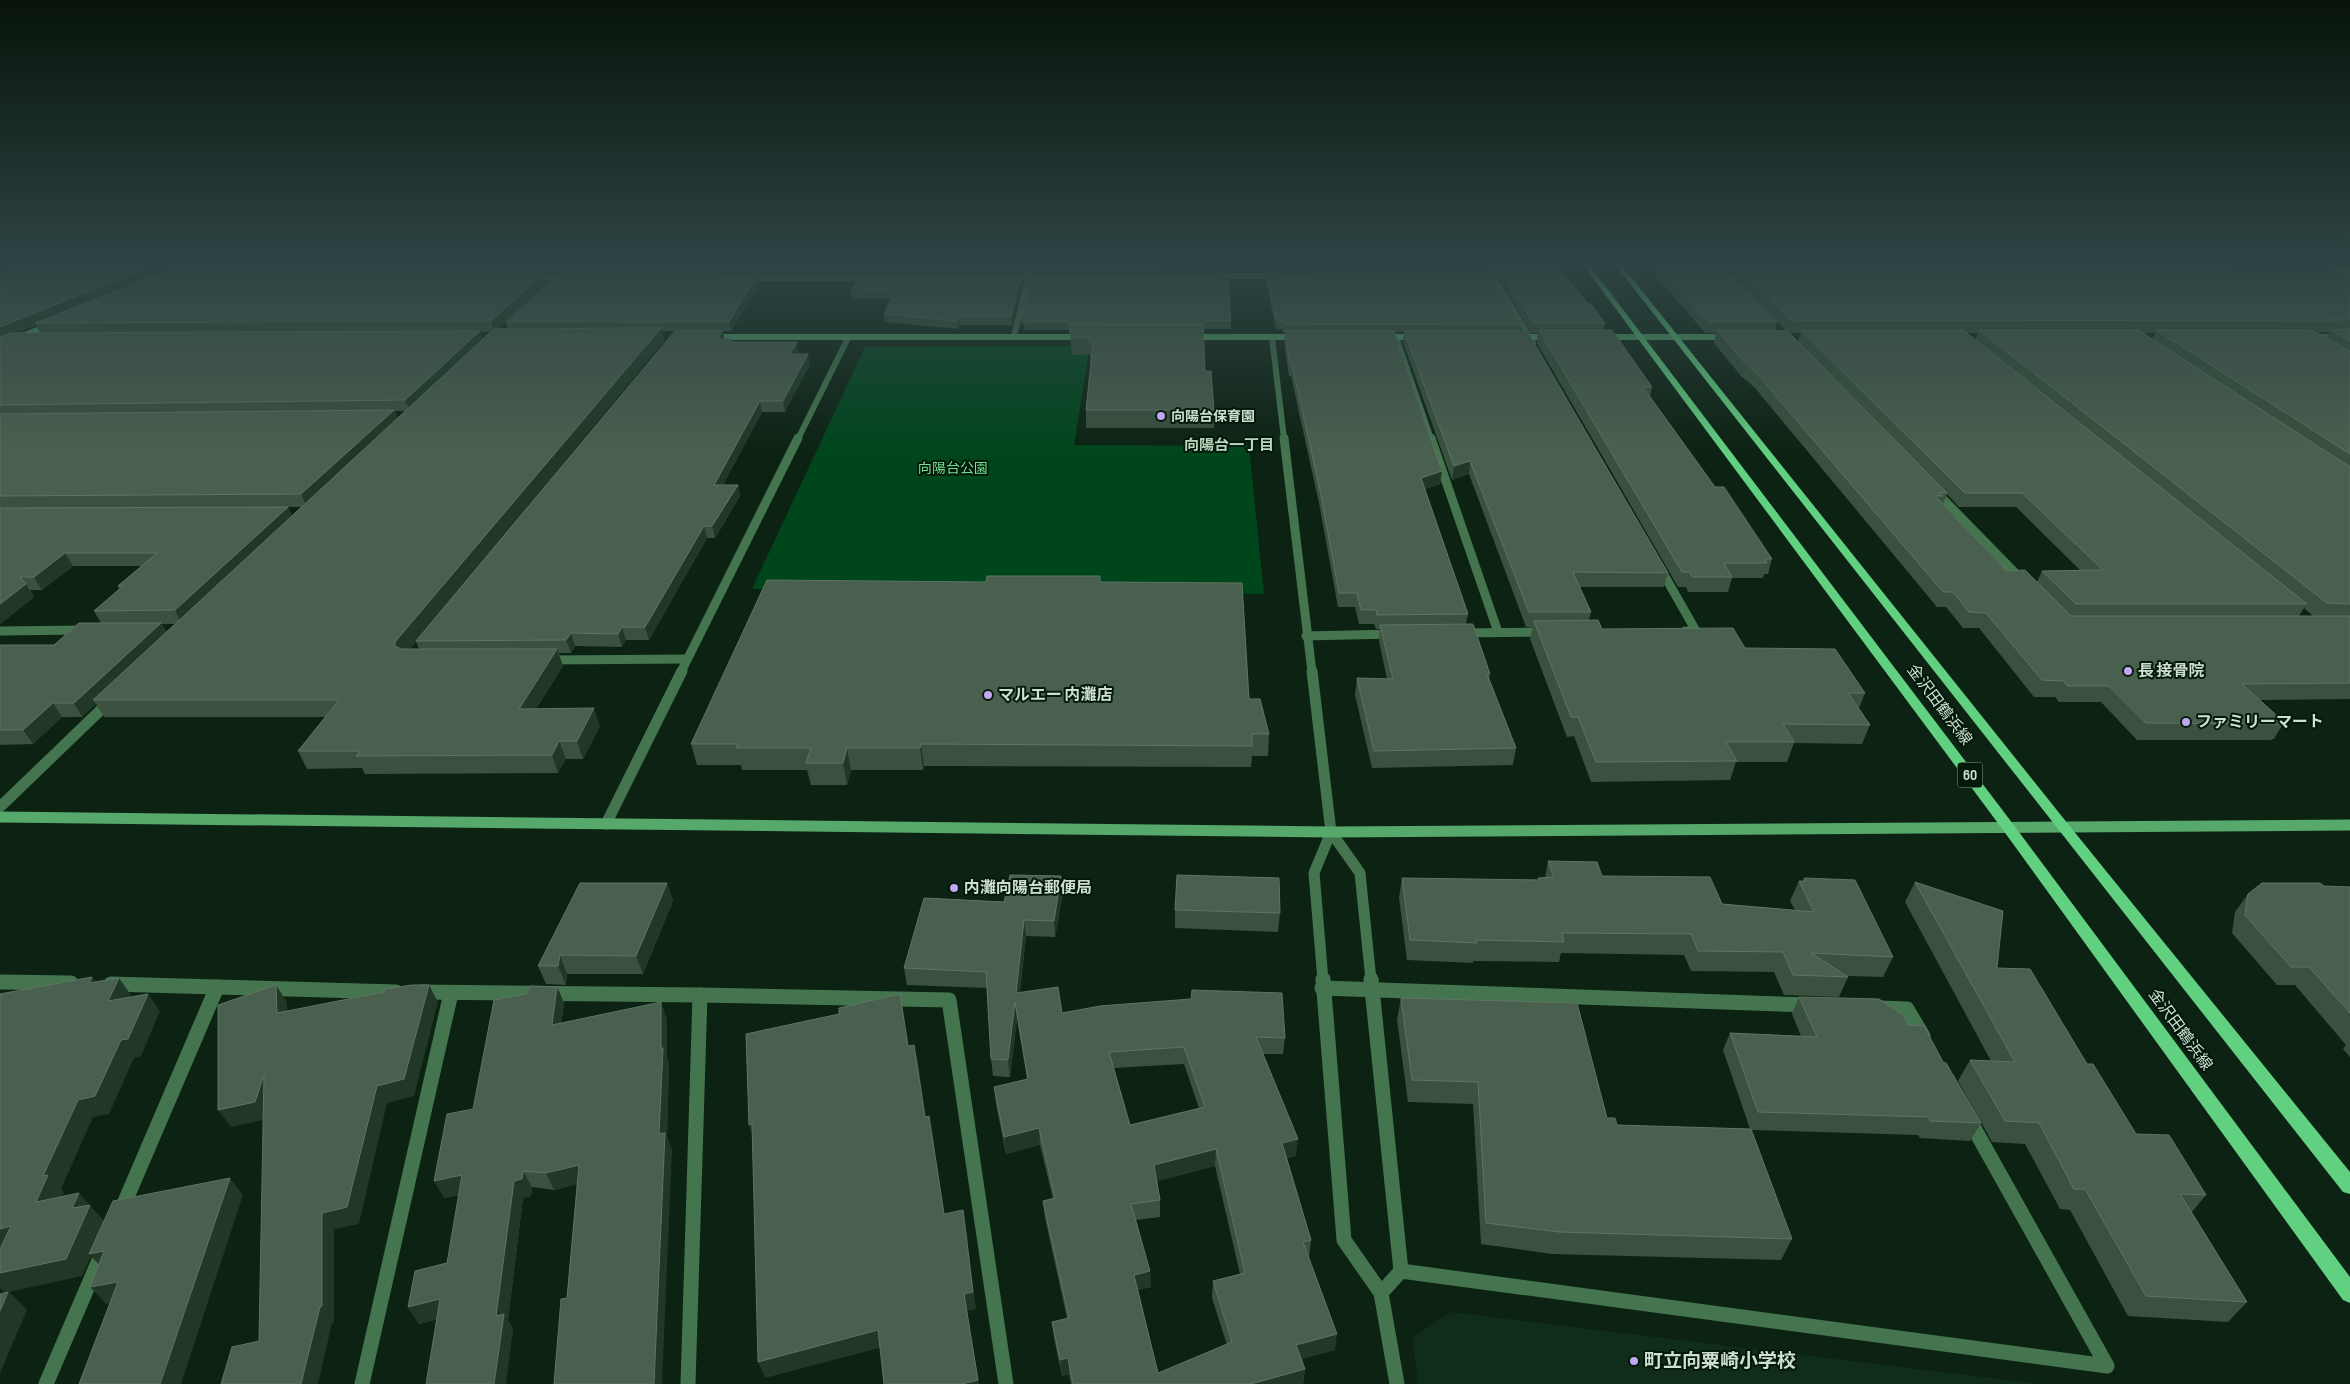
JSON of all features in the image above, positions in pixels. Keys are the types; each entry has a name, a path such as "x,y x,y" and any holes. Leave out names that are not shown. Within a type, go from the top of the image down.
{"main road":[{"name":"金沢田鶴浜線","path":"1633,327 2008,826 2350,1293"},
{"name":"金沢田鶴浜線","path":"1668,327 2063,827 2350,1186"}],"street":[{"path":"0,345 46,327"},
{"path":"1014,336 1016,327"},
{"path":"1523,327 1539,354"},
{"path":"704,336 848,338 1094,337"},
{"path":"1183,337 1301,337"},
{"path":"1272,337 1306,636 1331,832 1360,873 1401,1271 1381,1293"},
{"path":"1377,337 1425,337"},
{"path":"1396,337 1498,632"},
{"path":"1510,337 1558,337"},
{"path":"1595,337 1739,337"},
{"path":"2319,345 2304,337 2350,337"},
{"path":"606,824 686,659 848,338"},
{"path":"16,339 35,339"},
{"path":"1930,486 2025,584"},
{"path":"1652,553 1696,631 1676,631"},
{"path":"0,631 97,630"},
{"path":"1450,633 1557,632"},
{"path":"1306,636 1402,634"},
{"path":"537,660 686,659"},
{"path":"0,807 120,691"},
{"path":"0,817 1331,832 2350,825"},
{"path":"1331,832 1314,873 1344,1240 1381,1293 1397,1384"},
{"path":"0,982 451,993 949,1000 1006,1384"},
{"path":"116,1222 218,987"},
{"path":"1322,988 1828,1006"},
{"path":"362,1384 451,993"},
{"path":"688,1384 700,996"},
{"path":"1868,1008 1908,1009 1932,1052"},
{"path":"1401,1271 2107,1366 1961,1105"},
{"path":"46,1384 108,1240"}],"shaded area":[{"name":"町立向粟崎小学校","path":"1451,1312 2040,1384 1418,1384 1412,1338"}],"green space":[{"name":"向陽台公園","path":"1090,346 1074,445 1249,446 1264,594 752,589 865,347"}],"building":[{"path":"1069,327 1203,327 1205,371 1211,371 1214,410 1086,410 1093,342 1089,341 1090,337 1071,338"},
{"path":"661,328 395,642 395,646 401,649 557,649 519,709 594,708 577,741 559,741 552,755 356,756 360,751 298,751 339,700 93,700 494,329"},
{"path":"2350,329 2350,341 2331,330"},
{"path":"1539,330 1612,330 1652,387 1643,387 1715,487 1724,487 1772,559 1765,559 1767,563 1724,563 1732,577 1692,577 1690,572 1682,572"},
{"path":"1717,330 1787,331 1947,493 1939,493 1943,496 1935,496 2003,567 2007,571 2025,570 2071,616 2350,616 2350,683 2242,684 2284,722 2280,722 2282,724 2146,723 2109,686 2068,686 2063,681 2042,680 1986,613 1969,612 1953,592 1943,592 1758,375 1745,363"},
{"path":"1963,330 2307,604 2076,604 2042,571 2103,570 2022,493 1965,493 1801,331"},
{"path":"1979,330 2138,330 2350,467 2350,604 2327,603"},
{"path":"2156,330 2311,330 2350,351 2350,454"},
{"path":"480,331 405,400 0,405 0,337 10,333"},
{"path":"675,331 723,331 717,339 733,339 731,342 797,342 790,354 808,354 783,401 760,401 714,485 738,485 712,526 704,526 645,627 622,627 618,634 571,633 566,640 416,641"},
{"path":"1285,331 1394,331 1442,471 1421,478 1468,614 1377,615 1376,610 1361,610 1357,593 1339,593 1320,490 1292,365 1290,365"},
{"path":"1404,331 1527,331 1668,573 1573,572 1591,612 1529,612 1470,461 1454,466"},
{"path":"394,410 301,494 0,496 0,414"},
{"path":"288,507 175,610 94,611 123,586 118,586 157,553 65,553 34,577 20,577 26,584 0,604 0,508"},
{"name":"マルエー 内灘店","path":"987,576 1100,576 1100,582 1242,583 1249,699 1260,699 1269,734 1252,734 1252,746 921,744 920,748 847,748 843,763 806,763 811,748 736,748 738,744 691,744 767,580 986,582"},
{"path":"1598,620 1602,629 1733,628 1745,648 1835,649 1865,693 1848,693 1870,725 1783,724 1794,742 1726,742 1737,761 1596,762 1578,717 1571,717 1534,621"},
{"path":"79,623 161,623 74,703 53,703 23,730 0,730 0,645 54,645"},
{"path":"1473,624 1490,674 1487,674 1516,748 1374,751 1357,678 1393,679 1380,625"},
{"path":"1548,861 1597,862 1602,876 1710,877 1722,904 1814,912 1799,881 1805,881 1804,878 1855,880 1893,957 1811,953 1848,977 1793,975 1783,952 1698,951 1691,934 1562,933 1564,942 1476,940 1477,943 1410,940 1402,878 1539,880 1538,878 1554,877"},
{"path":"1010,875 1061,876 1054,921 1024,920 1016,993 1058,987 1062,1013 1100,1006 1191,999 1192,990 1282,993 1285,1038 1256,1037 1298,1139 1282,1143 1311,1240 1303,1242 1337,1334 1296,1345 1305,1369 1251,1384 1073,1384 1068,1358 1060,1360 1052,1322 1069,1318 1043,1201 1055,1198 1039,1128 1004,1137 994,1087 1028,1079 1015,1002 1008,1060 991,1059 986,972 904,968 924,898 1004,902","holes":["1184,1047 1205,1107 1130,1125 1109,1052","1216,1149 1245,1273 1213,1281 1232,1342 1158,1373 1134,1275 1150,1271 1131,1204 1160,1200 1154,1165"]},
{"path":"1177,875 1279,878 1280,913 1175,910"},
{"path":"1915,882 2003,911 1997,968 2030,969 2087,1064 2093,1064 2136,1134 2169,1135 2206,1195 2180,1194 2247,1302 2146,1296 2085,1189 2074,1189 2039,1123 2005,1121 1970,1060 2015,1062"},
{"path":"580,883 667,883 636,956 560,955 558,966 538,966"},
{"path":"2262,883 2320,883 2324,886 2350,887 2350,1013 2309,967 2291,967 2245,915 2248,894"},
{"path":"92,977 89,983 119,978 108,1001 148,994 128,1039 121,1040 95,1096 78,1100 43,1176 48,1175 36,1202 79,1193 72,1208 90,1205 66,1259 0,1273 0,1249 11,1226 0,1229 0,994"},
{"path":"276,985 277,1013 384,992 385,989 412,985 429,985 404,1079 377,1086 347,1207 322,1213 322,1306 320,1307 301,1384 221,1384 232,1347 259,1341 264,1075 255,1102 218,1110 218,1005"},
{"path":"530,986 557,987 552,1025 661,1002 661,1048 663,1048 659,1134 665,1133 654,1384 554,1384 561,1299 567,1298 579,1165 546,1173 523,1171 522,1179 514,1181 496,1316 504,1314 494,1384 426,1384 440,1299 408,1307 415,1271 447,1263 462,1175 434,1181 447,1114 473,1109 494,1000 526,994"},
{"path":"900,994 908,1046 914,1045 925,1117 929,1116 944,1214 963,1210 973,1292 964,1294 978,1380 962,1384 884,1384 878,1330 758,1362 752,1124 749,1125 746,1034 839,1014 839,1008"},
{"path":"1799,997 1879,999 1903,1015 1908,1025 1924,1026 1943,1062 1946,1063 1981,1123 1930,1121 1929,1117 1758,1112 1730,1033 1817,1037"},
{"path":"1401,998 1577,1003 1607,1118 1615,1118 1617,1125 1751,1129 1792,1239 1559,1232 1486,1223 1478,1082 1412,1080"},
{"path":"230,1178 160,1384 79,1384 118,1282 90,1287 104,1251 89,1254 113,1201"},
{"path":"8,1292 0,1311 0,1294"}],"place":[{"name":"向陽台保育園","path":"1161,416"},
{"name":"長 接骨院","path":"2128,671"},
{"name":"マルエー 内灘店","path":"988,695"},
{"name":"ファミリーマート","path":"2186,722"},
{"name":"内灘向陽台郵便局","path":"954,888"},
{"name":"町立向粟崎小学校","path":"1634,1361"}],"district":[{"name":"向陽台一丁目","path":"1229,445"}]}
